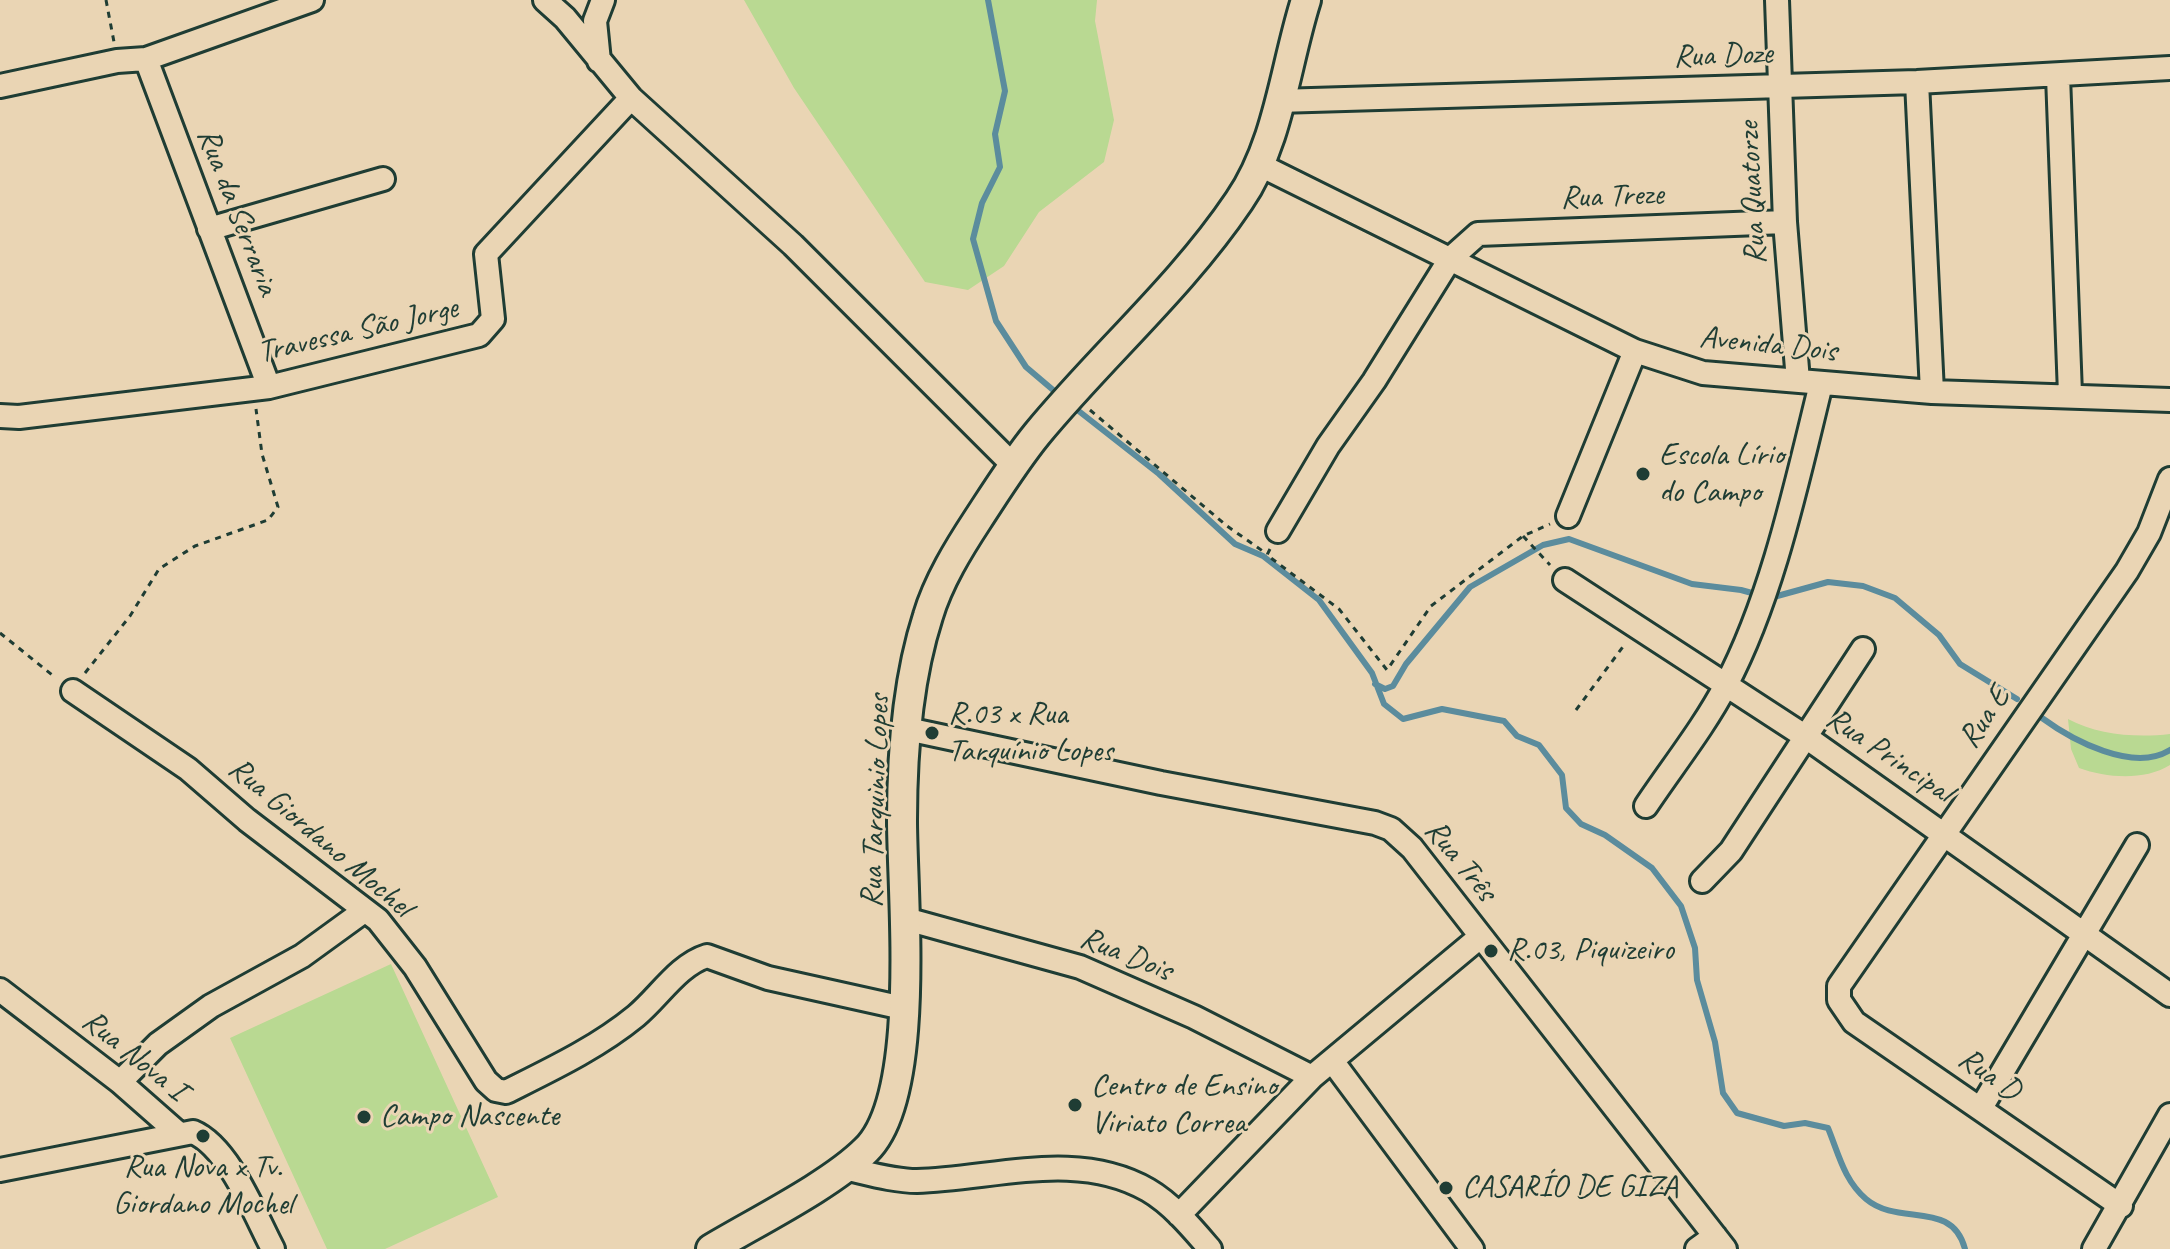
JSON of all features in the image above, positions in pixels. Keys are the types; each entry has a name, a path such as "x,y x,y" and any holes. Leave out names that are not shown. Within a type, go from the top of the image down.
{"main road":[{"name":"Rua Tarquinio Lopes","path":"711,1249 844,1168 867,1149 888,1113 894,1090 903,1008 906,919 902,820 907,729 917,653 929,612 961,546 1013,465 1067,400 1183,273 1240,200 1260,165 1306,0"}],"street":[{"path":"0,86 117,61 146,59 312,0"},
{"path":"545,0 565,18 631,98 793,245 1013,465"},
{"path":"599,61 595,21 603,0"},
{"name":"Rua Quatorze","path":"1777,0 1785,222 1798,381"},
{"name":"Rua da Serraria","path":"146,59 209,229 261,388"},
{"name":"Rua Doze","path":"1278,101 1917,82 2170,68"},
{"path":"2058,76 2070,394"},
{"path":"1917,82 1932,392"},
{"name":"Travessa São Jorge","path":"0,416 19,417 261,388 479,335 493,319 486,254 631,98"},
{"name":"Avenida Dois","path":"1260,165 1635,351 1703,373 1932,392 2070,394 2170,400"},
{"path":"209,229 383,179"},
{"name":"Rua Treze","path":"1278,531 1328,446 1374,381 1450,259 1478,234 1785,222"},
{"path":"1568,516 1635,351"},
{"path":"1646,806 1726,686 1761,597 1794,492 1821,384"},
{"name":"Rua E","path":"1839,986 2127,571 2149,533 2170,479"},
{"name":"Rua Principal","path":"1565,580 1806,737 2170,995"},
{"path":"1702,881 1731,851 1863,649"},
{"name":"Rua Giordano Mochel","path":"73,691 188,769 378,920 415,967 486,1081 496,1090 506,1092 580,1054 635,1017 688,966 707,956 768,978 903,1008"},
{"name":"Rua Três","path":"907,729 1161,783 1375,823 1403,838 1712,1245"},
{"path":"1981,1108 2082,932 2137,845"},
{"path":"120,1082 158,1044 211,1006 302,956 364,911"},
{"name":"Rua Dois","path":"906,919 1080,967 1194,1017 1312,1077"},
{"path":"1179,1215 1312,1077 1480,937"},
{"name":"Rua D","path":"1839,986 1839,1000 1854,1022 2121,1206"},
{"name":"Rua Nova I","path":"0,990 120,1082 178,1133 193,1132 216,1148 273,1249"},
{"path":"1333,1062 1472,1249"},
{"path":"2094,1249 2170,1115"},
{"path":"0,1170 178,1133"},
{"path":"844,1168 915,1181 1024,1168 1084,1171 1121,1178 1148,1190 1179,1215 1201,1246"}],"path":[{"path":"106,0 117,61"},
{"path":"0,633 73,691 130,616 159,569 195,546 268,520 278,507 262,454 261,388"},
{"path":"1067,400 1227,526 1339,609 1387,670 1431,606 1523,536 1568,516"},
{"path":"1267,555 1278,531"},
{"path":"1523,536 1545,559"},
{"path":"1576,710 1637,628"}],"green space":[{"path":"744,0 1097,0 1095,21 1114,120 1104,162 1039,212 1004,266 968,290 925,282 794,88"},
{"path":"2068,719 2092,729 2118,734 2170,734 2170,765 2137,776 2101,774 2079,768 2071,749"},
{"name":"Campo Nascente","path":"391,964 498,1197 385,1249 327,1249 230,1038"}],"waterway":[{"path":"988,0 1005,91 995,134 1000,167 982,203 973,239 996,321 1026,367 1059,395"},
{"path":"1071,405 1159,474 1235,544 1263,556 1319,600 1372,673 1384,704 1403,719 1442,709 1504,721 1517,736 1539,745 1562,775 1566,808 1581,824 1605,835 1652,868 1681,906 1695,948 1697,980 1715,1042 1723,1093 1737,1113 1784,1126 1805,1123 1828,1128 1847,1175 1866,1199 1894,1212 1949,1224 1965,1249"},
{"path":"1375,684 1385,689 1393,686 1406,664 1470,587 1543,545 1569,539 1692,584 1741,590 1770,598 1828,582 1863,586 1895,598 1939,635 1960,664 2017,699"},
{"path":"2042,718 2069,736 2121,756 2139,758 2170,750"}],"place":[{"name":"Escola Lírio do Campo","path":"1643,474"},
{"name":"R.03 x Rua Tarquínio Lopes","path":"932,733"},
{"name":"R.03, Piquizeiro","path":"1491,951"},
{"name":"Centro de Ensino Viriato Correa","path":"1075,1105"},
{"name":"Campo Nascente","path":"364,1117"},
{"name":"Rua Nova x Tv. Giordano Mochel","path":"203,1136"},
{"name":"CASARÍO DE GIZA","path":"1446,1188"}]}
